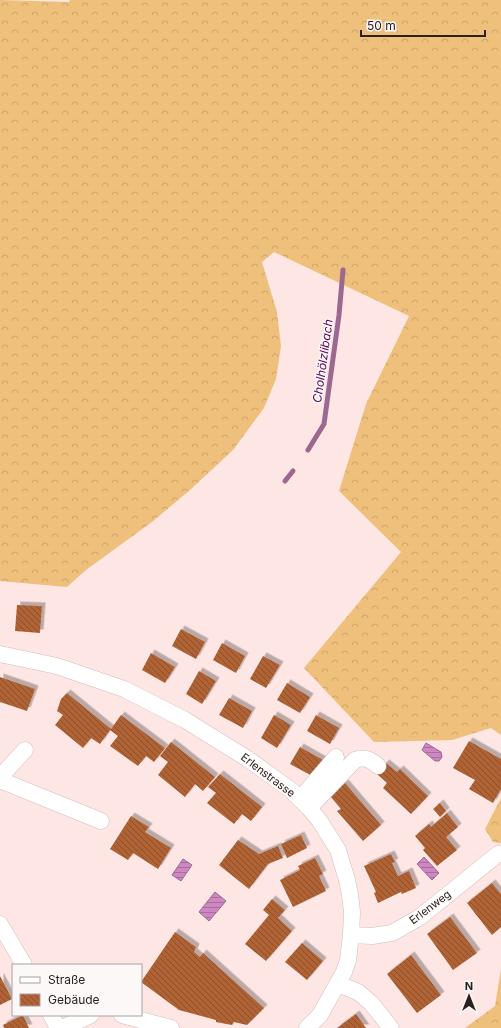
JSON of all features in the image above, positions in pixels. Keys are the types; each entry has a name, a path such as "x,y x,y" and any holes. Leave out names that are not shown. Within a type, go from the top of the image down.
{"street":[{"name":"Erlenstrasse","path":"0,654 57,666 124,689 185,720 248,759 292,792 305,804 330,836 340,857 350,895 352,912 348,960 338,984 320,1015 307,1028"},
{"path":"0,777 25,750"},
{"path":"305,804 336,758"},
{"path":"305,804 355,760 366,758 378,766"},
{"path":"0,780 101,821"},
{"name":"Erlenweg","path":"351,935 372,936 392,933 420,917 498,854"},
{"path":"0,924 23,964"},
{"path":"338,984 358,992 371,1003 391,1028"},
{"path":"52,1016 58,1028"},
{"path":"62,1028 89,1016"},
{"path":"126,1016 171,1028"}],"green space":[{"path":"0,0 69,2 70,0 501,0 501,735 491,728 452,740 374,742 304,668 401,552 339,491 366,404 409,316 274,252 262,262 277,312 281,346 276,379 264,408 233,450 190,490 152,522 86,570 67,587 0,581"},
{"path":"501,798 501,843 493,842 485,829"},
{"path":"501,969 501,1028 465,1028 495,1006"}],"shaded area":[{"path":"426,743 441,752 442,757 439,761 435,761 422,750"},
{"path":"424,857 439,873 432,880 417,864"},
{"path":"183,859 192,865 181,881 172,875"},
{"path":"215,892 226,901 209,921 199,912"}],"building":[{"path":"17,605 42,606 40,633 15,631"},
{"path":"181,629 205,642 196,659 172,646"},
{"path":"222,643 245,656 236,673 213,660"},
{"path":"151,653 175,667 165,683 142,670"},
{"path":"263,656 280,665 266,688 250,679"},
{"path":"199,671 216,681 202,704 186,694"},
{"path":"0,677 35,689 27,711 0,702"},
{"path":"287,683 310,697 300,713 277,700"},
{"path":"67,693 111,729 121,715 165,748 154,762 146,756 138,766 110,746 118,736 110,730 100,744 91,738 83,748 55,725 63,715 57,711 61,699"},
{"path":"229,698 252,711 243,728 219,715"},
{"path":"274,715 291,725 277,748 261,738"},
{"path":"316,715 339,728 330,744 307,731"},
{"path":"469,741 501,759 501,789 493,803 469,789 475,780 453,768"},
{"path":"171,742 215,777 203,791 195,784 185,797 158,775 168,762 160,756"},
{"path":"300,747 323,760 314,777 290,764"},
{"path":"386,763 397,772 400,769 428,796 411,814 383,788 387,783 376,773"},
{"path":"220,774 262,807 251,821 242,814 234,824 207,803 216,793 208,787"},
{"path":"345,783 381,825 363,841 337,811 341,809 330,796"},
{"path":"440,803 446,811 440,817 433,809"},
{"path":"447,813 458,827 446,837 457,850 437,866 423,850 425,848 415,836 429,824 431,827"},
{"path":"131,816 149,827 145,832 171,848 158,869 133,853 128,860 110,849"},
{"path":"301,835 307,848 287,858 281,844"},
{"path":"238,840 259,854 278,846 283,858 268,864 249,889 219,865"},
{"path":"391,854 395,862 392,863 398,876 409,871 416,888 402,894 401,892 378,903 374,893 376,892 364,866"},
{"path":"315,858 323,874 319,876 326,891 293,907 280,880 300,870 298,866"},
{"path":"492,883 501,894 501,927 492,935 467,903"},
{"path":"272,899 285,910 278,918 292,931 266,961 245,944 269,915 263,910"},
{"path":"450,917 477,953 453,970 427,934"},
{"path":"175,932 196,947 194,952 200,957 203,953 264,1008 247,1025 234,1022 232,1025 216,1022 216,1020 179,1010 142,983 142,981"},
{"path":"302,943 323,961 307,980 285,962"},
{"path":"411,955 441,995 417,1013 387,974"},
{"path":"0,976 12,999 0,1005"},
{"path":"356,1014 366,1028 337,1028"},
{"path":"23,1016 29,1028 4,1028 3,1025"}],"waterway":[{"name":"Cholhölzlibach","path":"308,450 324,424 339,315 343,270"},
{"path":"285,481 293,471"}]}
